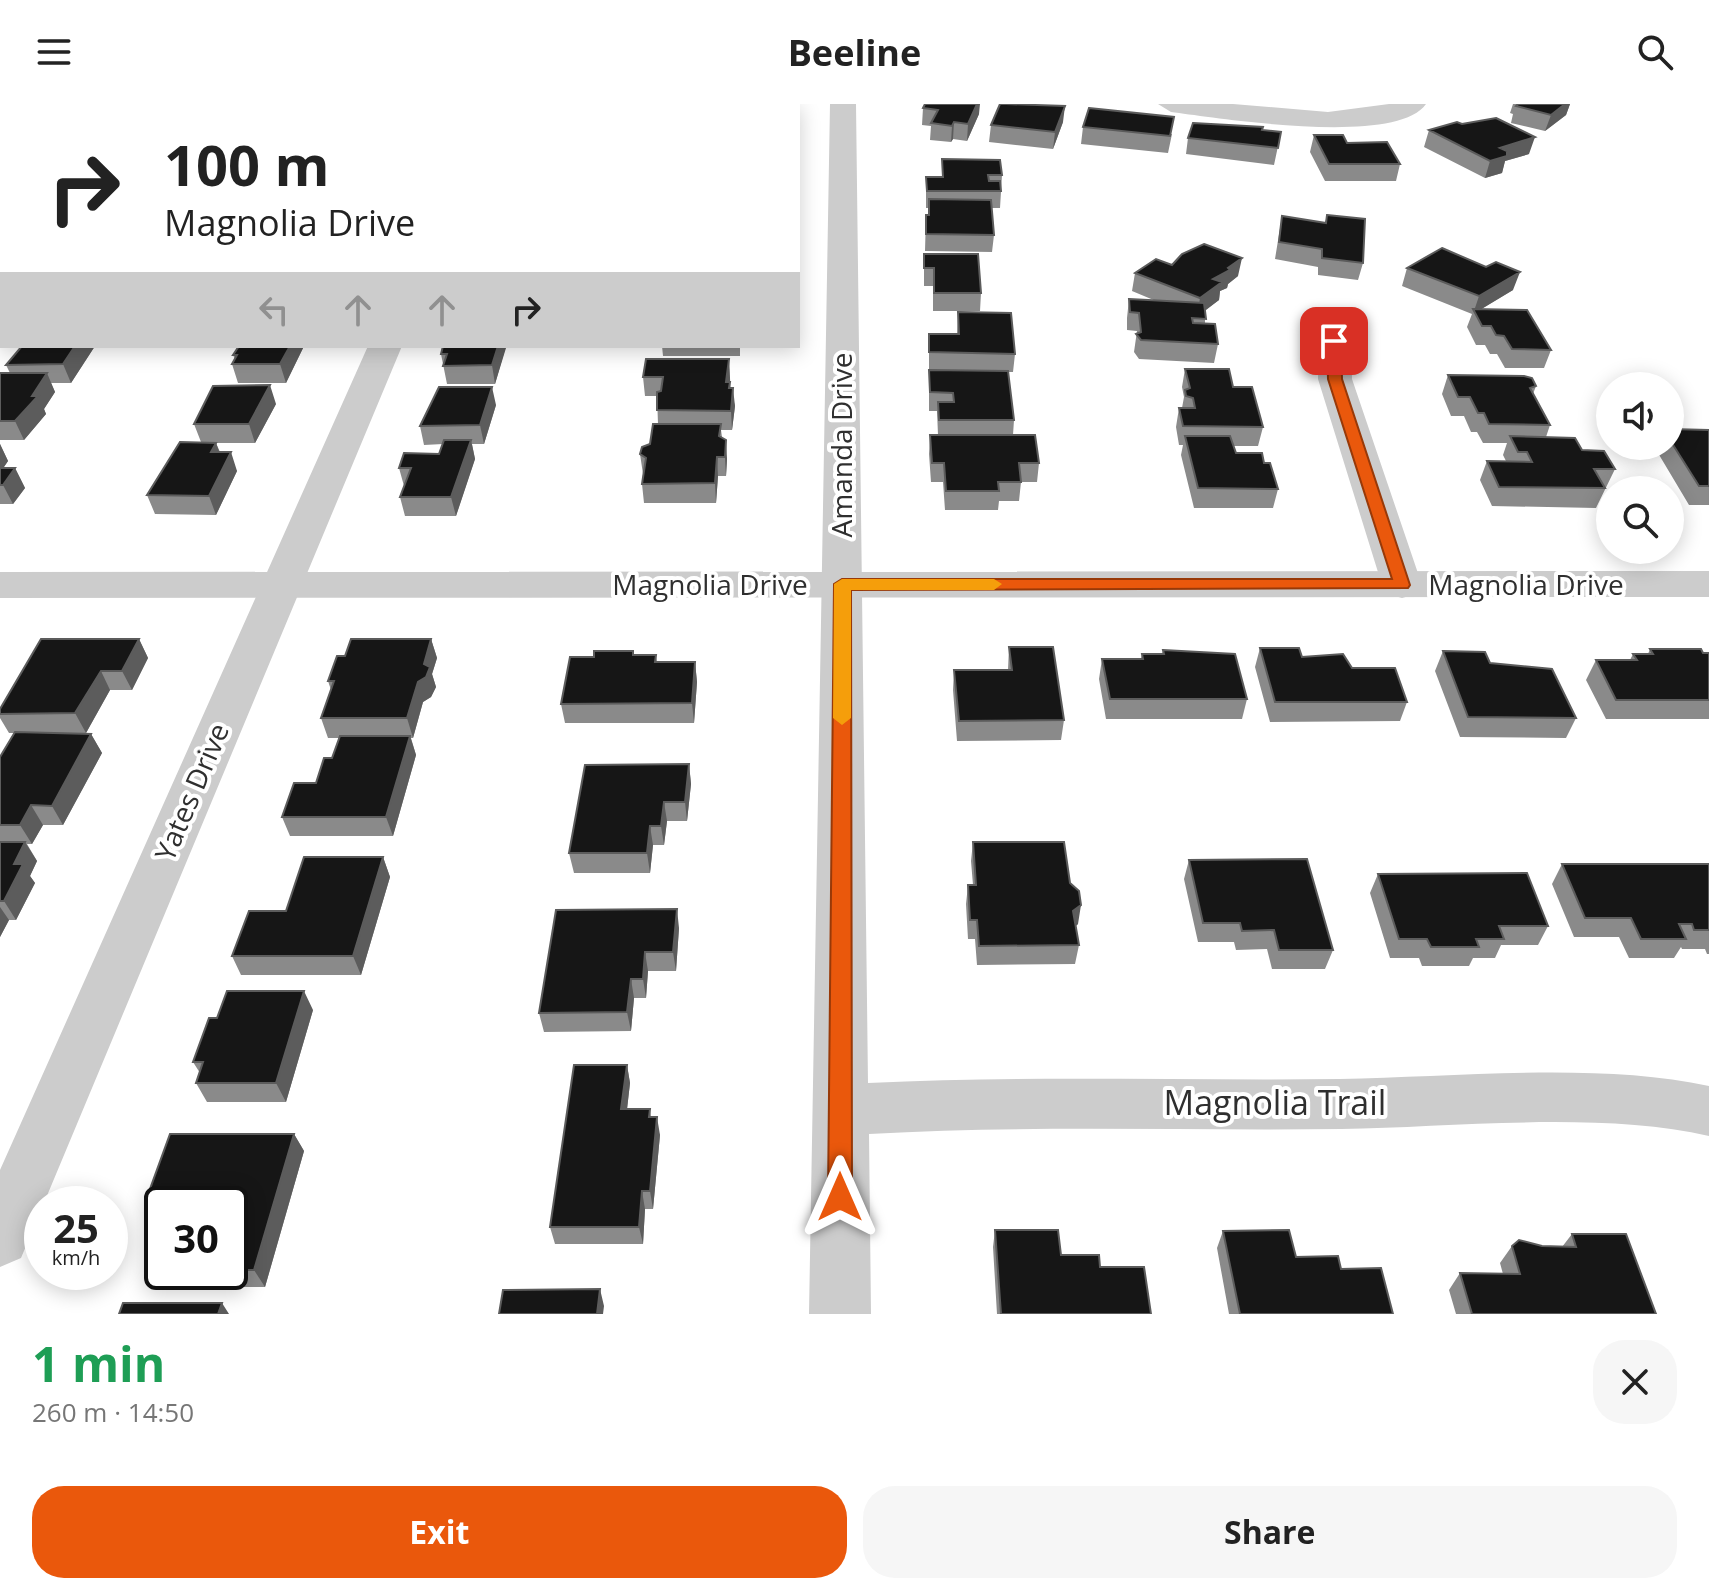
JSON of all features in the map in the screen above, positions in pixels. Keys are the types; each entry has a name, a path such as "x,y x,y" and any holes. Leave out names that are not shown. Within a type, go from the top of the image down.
{"street":[{"name":"Amanda Drive","path":"840,1314 843,104"},
{"path":"1171,104 1336,119 1372,117 1413,104"},
{"path":"1335,333 1335,379 1402,585"},
{"name":"Yates Drive","path":"0,1238 384,348"},
{"name":"Magnolia Drive","path":"0,585 1709,584"},
{"name":"Magnolia Trail","path":"840,1110 993,1102 1337,1104 1587,1099 1678,1104 1709,1111"}],"building":[{"path":"925,104 977,104 968,124 954,122 952,126 931,123 938,110 923,108"},
{"path":"1000,104 1065,106 1055,132 991,125"},
{"path":"1565,104 1551,115 1516,106"},
{"path":"1089,108 1174,117 1170,136 1083,127"},
{"path":"1496,118 1535,137 1500,148 1507,151 1507,156 1490,161 1429,130 1457,122 1462,124"},
{"path":"1193,123 1263,127 1262,130 1281,132 1278,148 1188,138"},
{"path":"1314,135 1343,135 1347,143 1387,142 1400,164 1329,164"},
{"path":"942,159 1000,160 1002,175 988,175 989,181 1000,181 1001,191 927,191 926,177 943,177"},
{"path":"929,199 991,200 994,235 926,234"},
{"path":"1327,215 1365,219 1363,263 1322,258 1322,249 1279,242 1282,216 1326,223"},
{"path":"1204,244 1242,258 1228,268 1230,270 1213,279 1222,282 1200,298 1135,273 1156,259 1172,265 1182,254"},
{"path":"1442,248 1486,267 1496,262 1520,272 1479,296 1407,268"},
{"path":"924,254 978,254 981,293 934,293 934,268 924,268"},
{"path":"1129,299 1204,303 1206,319 1192,318 1193,323 1215,324 1218,344 1141,340 1136,334 1141,332 1139,313 1130,312"},
{"path":"1473,309 1527,310 1551,350 1512,349 1504,336 1496,335 1491,326 1482,326"},
{"path":"958,312 1011,313 1015,354 929,352 929,334 959,334"},
{"path":"20,348 74,348 63,364 6,365"},
{"path":"238,348 289,348 280,364 232,364 237,355 233,355"},
{"path":"442,348 497,348 492,365 443,366 447,354 441,354"},
{"path":"646,359 729,359 726,382 730,382 729,388 733,388 731,411 657,410 657,392 661,391 663,377 643,377"},
{"path":"1185,369 1229,369 1233,387 1252,387 1263,427 1183,426 1179,408 1195,408 1193,398 1186,396 1185,390 1190,388"},
{"path":"929,370 1008,371 1014,420 939,420 938,402 954,402 953,393 930,392"},
{"path":"0,373 47,373 32,396 38,396 15,421 0,421"},
{"path":"1448,375 1532,378 1536,386 1530,388 1550,425 1489,424 1484,413 1478,413 1470,397 1458,397"},
{"path":"270,385 249,424 194,424 213,386"},
{"path":"439,387 492,387 480,425 420,426"},
{"path":"653,424 721,424 719,436 726,440 725,457 717,457 715,483 642,484 646,458 640,454 642,447 650,444"},
{"path":"1684,429 1709,430 1709,486 1699,486 1683,460"},
{"path":"930,435 1035,435 1039,463 1019,463 1021,482 998,482 999,491 946,491 944,463 932,463"},
{"path":"1185,436 1230,436 1236,453 1262,453 1264,463 1270,463 1278,489 1198,488"},
{"path":"1510,436 1575,438 1582,450 1596,451 1596,460 1610,460 1615,469 1594,469 1598,476 1596,488 1499,487 1487,461 1532,462 1527,452 1518,452"},
{"path":"444,440 471,440 451,497 400,497 411,468 399,468 404,453 439,454"},
{"path":"180,442 216,443 211,452 231,452 209,496 147,495"},
{"path":"0,468 15,468 3,485 0,485"},
{"path":"41,639 139,639 122,671 101,671 75,713 0,714"},
{"path":"351,639 431,639 424,664 430,667 426,677 418,682 407,718 321,718 334,681 328,681 337,656 345,656"},
{"path":"1009,647 1053,647 1064,720 959,721 954,670 1012,670"},
{"path":"1260,648 1299,648 1302,657 1343,654 1352,668 1395,668 1407,702 1275,702"},
{"path":"1650,649 1701,649 1703,653 1709,653 1709,700 1616,700 1596,660 1637,660 1633,654 1653,654"},
{"path":"1163,650 1235,654 1247,699 1110,699 1102,659 1143,659 1142,654 1164,654"},
{"path":"594,651 633,651 633,655 656,655 655,662 695,662 692,703 561,704 570,657 594,657"},
{"path":"1443,651 1485,652 1490,663 1552,669 1576,718 1468,717"},
{"path":"15,732 91,734 52,806 31,805 20,825 0,825 0,757"},
{"path":"340,736 410,736 386,817 282,817 294,783 316,783 324,758 332,758"},
{"path":"689,764 685,802 664,802 661,826 650,826 647,853 569,853 585,765"},
{"path":"0,842 25,842 14,864 23,864 4,901 0,901"},
{"path":"973,842 1064,842 1070,883 1079,891 1081,905 1073,911 1079,945 979,946 977,920 970,920 968,885 976,885"},
{"path":"304,857 383,857 353,956 232,956 249,911 286,911"},
{"path":"1307,859 1333,950 1279,950 1274,930 1242,931 1240,923 1203,923 1189,860"},
{"path":"1562,864 1709,864 1709,930 1694,930 1692,924 1679,924 1686,939 1641,939 1631,918 1585,918"},
{"path":"1527,873 1548,926 1499,926 1504,939 1476,939 1479,947 1431,947 1427,939 1399,939 1378,874"},
{"path":"677,909 673,952 645,952 643,979 631,979 627,1012 539,1013 556,910"},
{"path":"227,991 304,991 276,1083 196,1083 203,1062 193,1062 209,1018 217,1018"},
{"path":"574,1065 627,1065 621,1109 650,1109 649,1117 657,1117 650,1191 642,1191 639,1227 550,1227"},
{"path":"170,1134 294,1134 254,1270 248,1270 248,1186 151,1186"},
{"path":"995,1230 1058,1230 1061,1255 1099,1255 1100,1267 1144,1267 1151,1314 1001,1314"},
{"path":"1289,1230 1296,1257 1338,1256 1341,1269 1381,1268 1393,1314 1240,1314 1223,1231"},
{"path":"1572,1234 1626,1234 1656,1314 1472,1314 1460,1273 1520,1274 1512,1246 1519,1240 1542,1246 1576,1247"},
{"path":"600,1289 597,1314 499,1314 503,1290"},
{"path":"123,1303 222,1303 218,1314 119,1314"}],"slow traffic":[{"path":"842,718 842,584 994,584"}],"route":[{"path":"840,1197 842,584 1402,585 1335,379 1334,341"}]}
